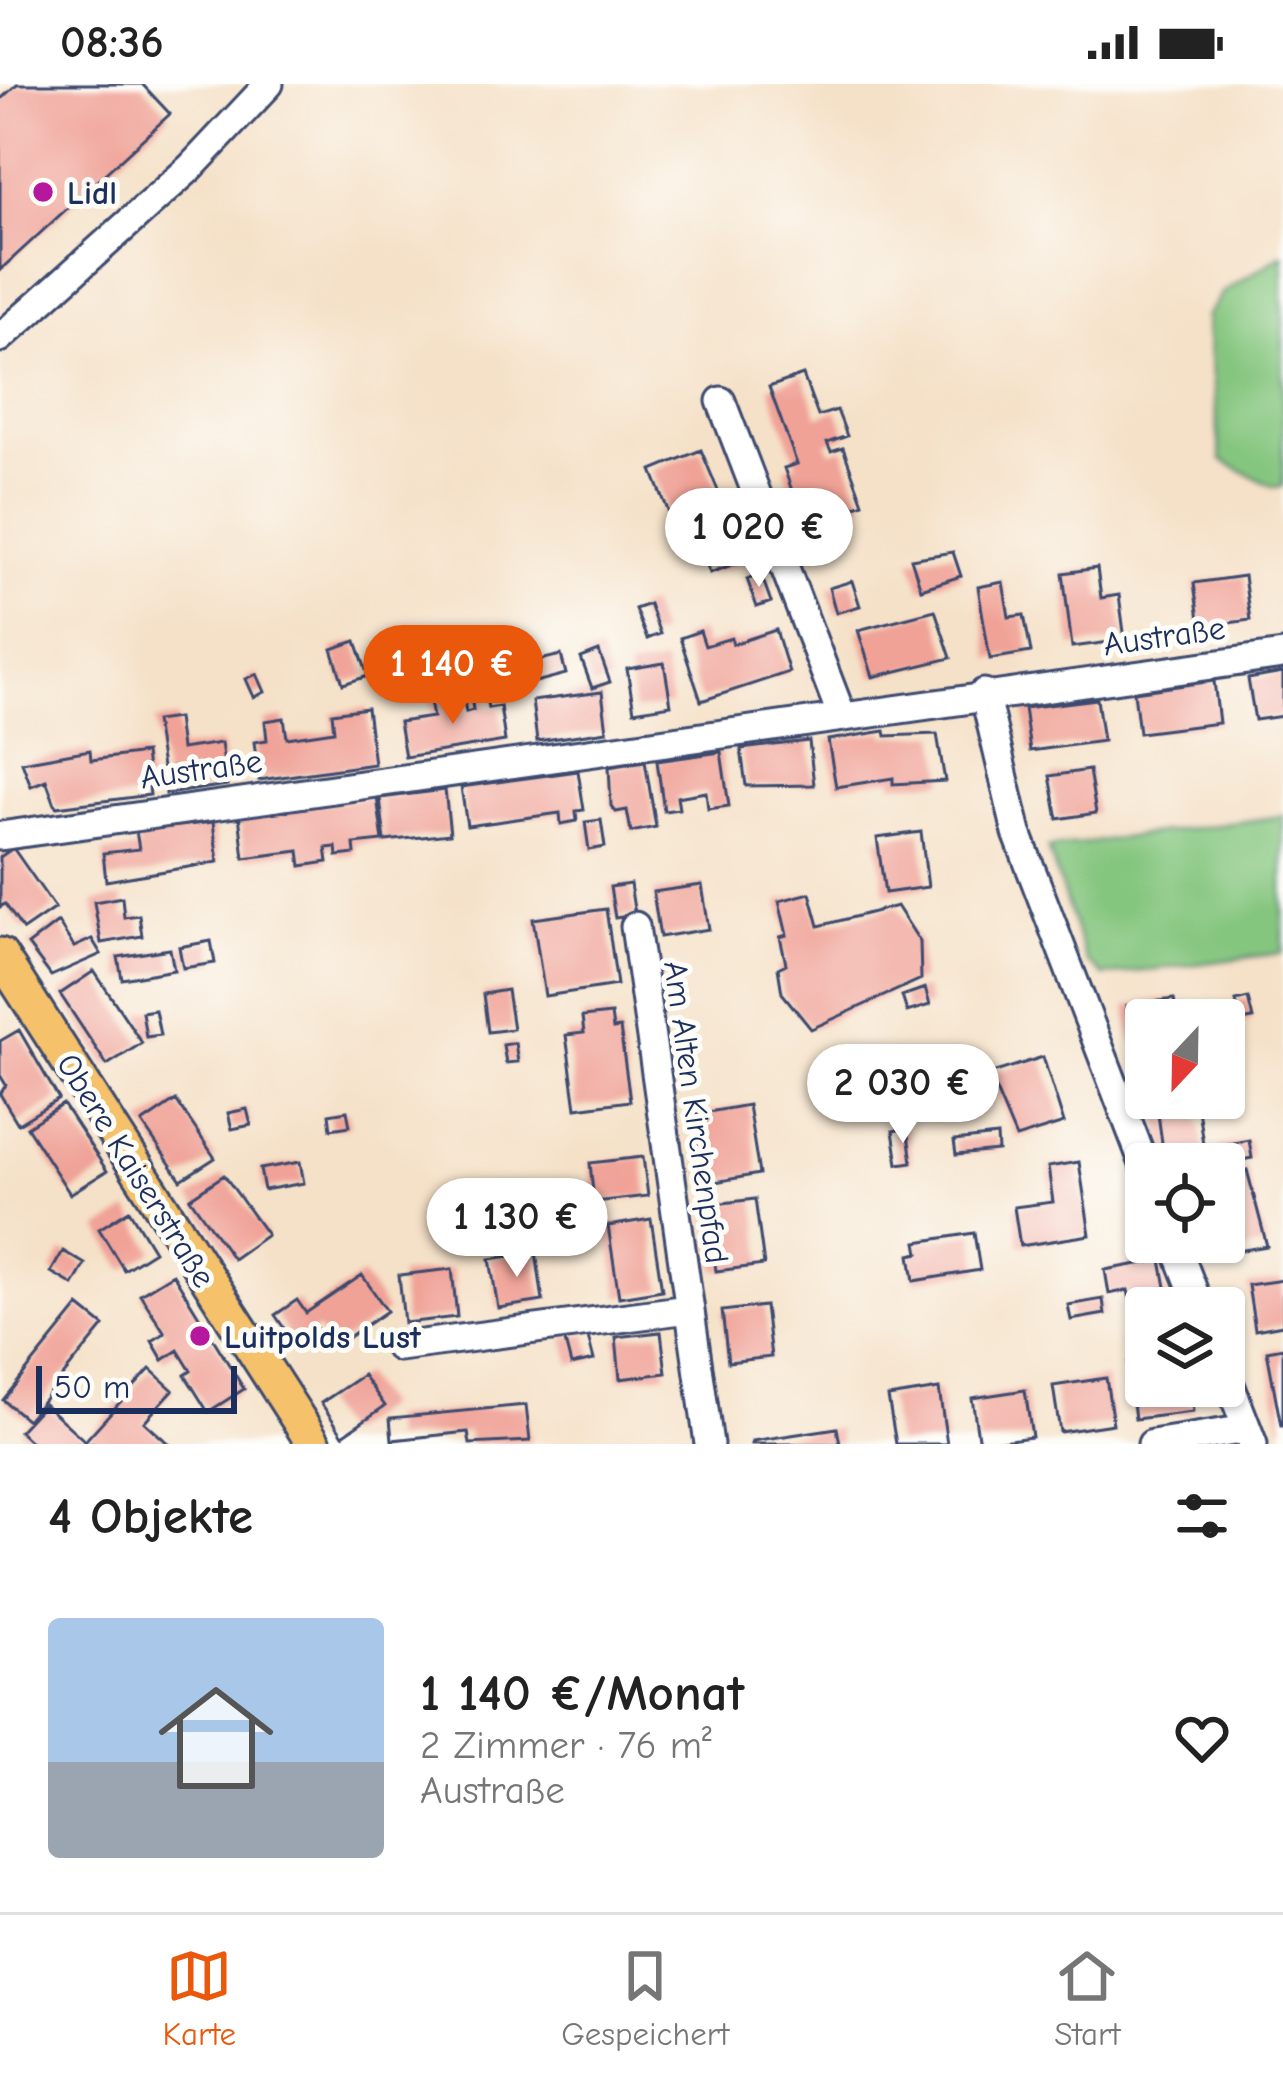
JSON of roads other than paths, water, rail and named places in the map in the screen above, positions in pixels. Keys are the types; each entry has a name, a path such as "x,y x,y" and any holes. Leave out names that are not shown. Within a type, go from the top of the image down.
{"main road":[{"name":"Obere Kaiserstraße","path":"0,955 314,1444"}],"street":[{"path":"0,338 191,167 269,84"},
{"path":"722,401 841,715"},
{"name":"Austraße","path":"0,836 984,693 1283,655"},
{"path":"984,693 1017,833 1136,1143"},
{"name":"Am Alten Kirchenpfad","path":"635,926 709,1444"},
{"name":"Am Alten Kirchenpfad","path":"399,1347 688,1309"},
{"path":"1152,1444 1250,1436 1239,1407"}],"place":[{"name":"Lidl","path":"43,192"},
{"name":"Luitpolds Lust","path":"200,1336"}]}
